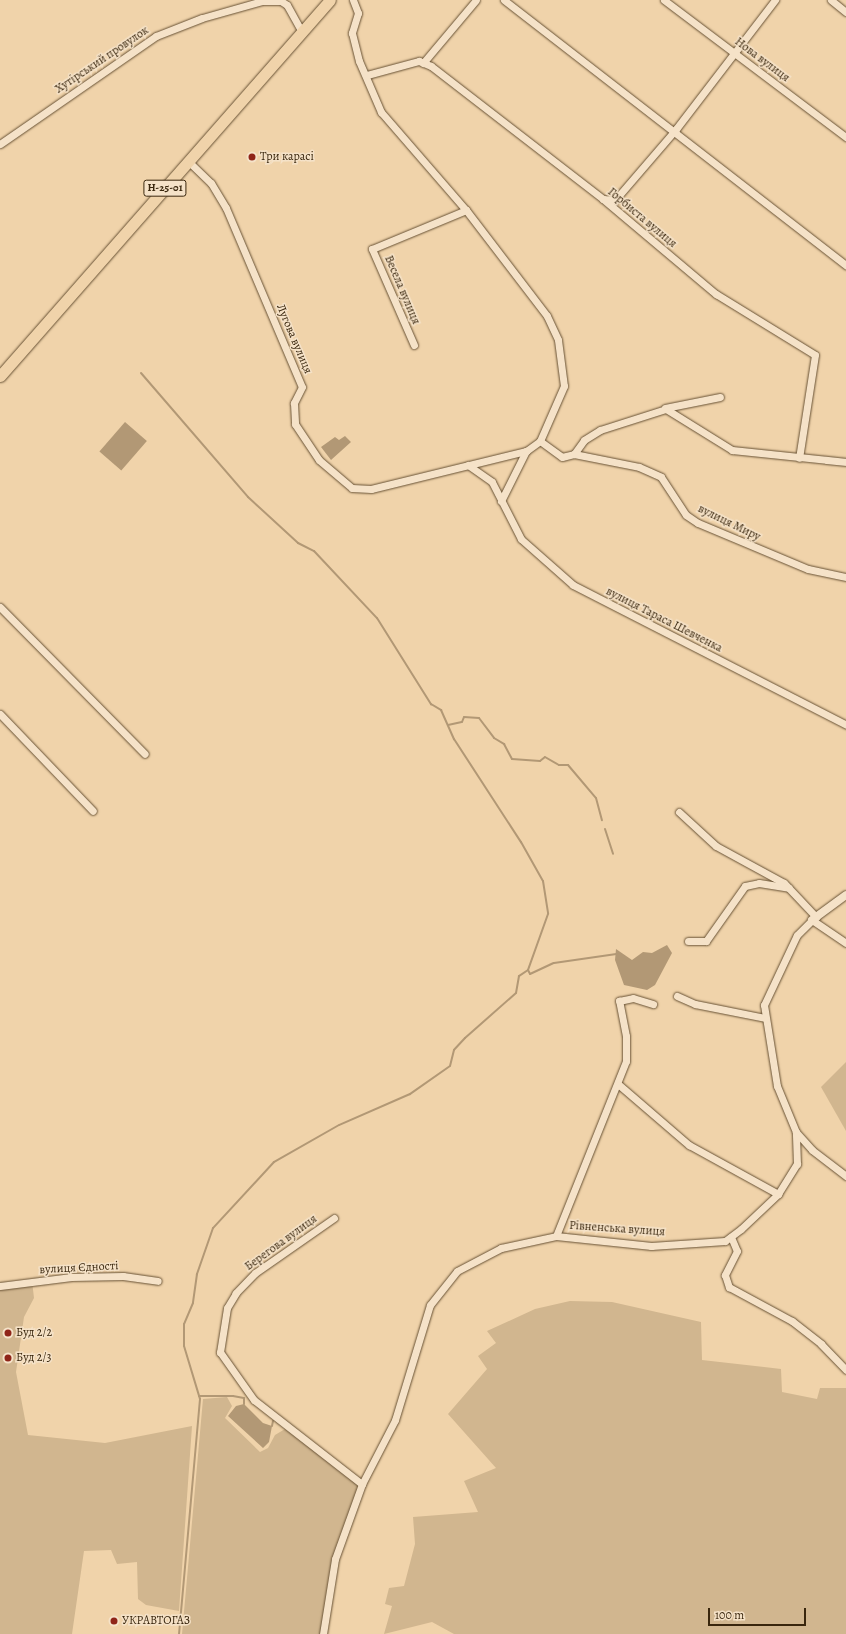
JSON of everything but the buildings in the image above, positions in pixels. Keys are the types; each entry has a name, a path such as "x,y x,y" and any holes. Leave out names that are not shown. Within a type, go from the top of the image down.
{"main road":[{"name":"Н-25-01","path":"0,376 330,0"}],"street":[{"path":"353,0 358,13 352,33 380,112 466,210 547,316 558,340 564,386 540,441 526,451 501,500"},
{"path":"367,75 419,61 423,63 476,0"},
{"path":"504,0 676,130 846,265"},
{"name":"Нова вулиця","path":"664,0 846,137"},
{"path":"603,199 615,200 676,130 775,0"},
{"path":"831,0 846,12"},
{"name":"Хутірський провулок","path":"0,144 156,36 202,18 262,1 281,1 287,5 302,32"},
{"name":"Горбиста вулиця","path":"423,63 603,199 716,294 815,355 799,458"},
{"name":"Лугова вулиця","path":"188,161 211,184 226,208 302,387 294,403 295,424 320,460 352,488 371,489 526,451"},
{"name":"Весела вулиця","path":"414,345 372,249 466,210"},
{"path":"574,454 584,440 600,430 661,409 720,397"},
{"path":"661,409 672,411 732,450 846,462"},
{"name":"вулиця Миру","path":"540,441 562,457 574,454 639,468 661,477 686,515 698,523 808,569 846,577"},
{"name":"вулиця Тараса Шевченка","path":"468,465 492,482 521,539 573,585 846,725"},
{"path":"0,607 145,754"},
{"path":"0,714 93,811"},
{"path":"679,812 716,846 790,888 814,919 846,943"},
{"path":"688,941 706,941 745,886 759,883 790,888"},
{"name":"Рівненська вулиця","path":"323,1634 336,1558 362,1484 395,1420 430,1305 457,1272 502,1248 556,1236 651,1246 725,1241 778,1194 797,1164 796,1132 777,1086 764,1005 776,974 797,935 814,919 846,895"},
{"path":"677,996 695,1004 765,1018"},
{"path":"556,1236 626,1061 626,1036 619,1001 633,998 653,1004"},
{"path":"618,1084 689,1145 778,1194"},
{"path":"796,1132 812,1150 846,1176"},
{"name":"Берегова вулиця","path":"334,1218 255,1273 227,1308 220,1352 254,1400 362,1484"},
{"path":"731,1236 737,1251 725,1275 729,1287 792,1321 821,1344 846,1370"},
{"name":"вулиця Єдності","path":"0,1286 70,1277 123,1276 158,1281"}],"shaded area":[{"path":"125,422 147,441 121,470 99,451"},
{"path":"345,436 351,442 331,460 321,447 335,437 339,440"},
{"path":"667,945 672,953 655,985 647,990 624,985 615,960 616,949 632,960 643,952 652,953"},
{"path":"846,1062 846,1131 821,1087"},
{"path":"32,1281 34,1298 24,1317 16,1372 28,1435 105,1443 192,1426 179,1611 146,1605 138,1599 137,1562 117,1564 111,1550 84,1551 72,1634 0,1634 0,1286"},
{"path":"570,1301 612,1302 701,1322 702,1360 781,1369 782,1392 817,1399 820,1388 846,1388 846,1634 454,1634 432,1622 384,1634 392,1606 385,1604 389,1588 404,1586 415,1544 413,1517 478,1512 464,1481 496,1468 448,1414 487,1369 478,1356 496,1343 487,1331 535,1309"},
{"path":"227,1397 232,1406 225,1418 260,1452 268,1448 275,1435 285,1429 359,1485 329,1582 320,1634 182,1634 203,1399"},
{"path":"244,1404 263,1423 272,1426 269,1442 263,1448 228,1416 236,1406"}],"waterway":[{"path":"141,373 248,497 298,543 314,551 377,618 431,704 441,710 454,739 521,842 543,881 548,914 528,970 519,976 516,993 465,1038 454,1050 450,1066 410,1094 339,1125 274,1162 213,1228 197,1274 193,1303 184,1324 184,1346 200,1399 179,1634"},
{"path":"448,725 462,722 464,717 479,718 494,738 504,744 512,759 540,761 545,757 559,765 568,765 596,798 602,820"},
{"path":"605,829 613,854"},
{"path":"528,970 530,974 554,963 616,954"},
{"path":"199,1396 233,1396 244,1398 244,1404"},
{"path":"272,1426 273,1421"}],"place":[{"name":"Три карасі","path":"252,157"},
{"name":"Буд 2/2","path":"8,1333"},
{"name":"Буд 2/3","path":"8,1358"},
{"name":"УКРАВТОГАЗ","path":"114,1621"}]}
